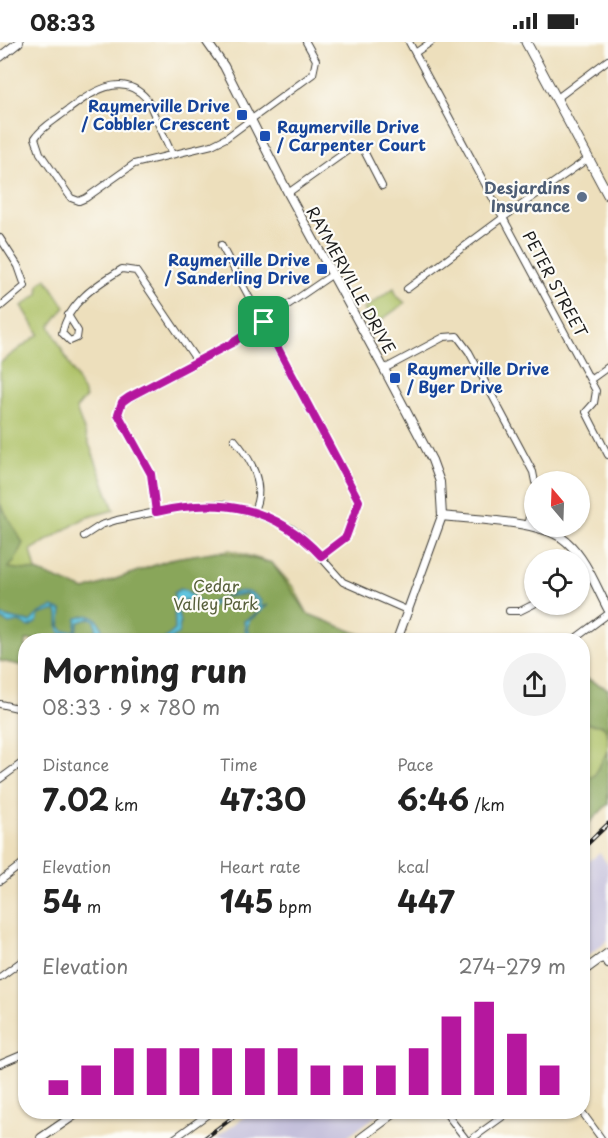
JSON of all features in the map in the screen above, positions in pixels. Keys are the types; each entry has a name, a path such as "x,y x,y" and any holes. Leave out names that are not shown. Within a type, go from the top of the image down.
{"main road":[{"path":"526,42 608,195"}],"street":[{"path":"0,57 19,42"},
{"name":"RAYMERVILLE DRIVE","path":"207,42 217,53 288,193 435,465 443,495 442,516 400,633"},
{"path":"172,154 147,99 141,93 123,85 102,87 90,94 35,138 35,144 46,163 71,198 79,201 92,195 126,168 147,159 172,154 212,145 250,120 314,74 316,60 306,42"},
{"name":"PETER STREET","path":"409,42 590,380"},
{"path":"415,53 431,42"},
{"path":"556,99 608,60"},
{"path":"288,193 354,146 363,149 382,186"},
{"path":"407,289 589,158"},
{"path":"0,238 18,266 25,286 0,308"},
{"path":"221,245 359,501 346,537 321,556"},
{"path":"68,315 73,306 116,273 128,268 136,270 197,361"},
{"path":"156,512 151,474 118,414 119,407 129,397 264,322 333,274"},
{"path":"384,369 444,337 457,336 469,352 532,471"},
{"path":"608,367 590,380 596,398 586,412 608,455"},
{"path":"234,439 243,450 260,483 259,500 253,512"},
{"path":"84,536 101,525 156,512 213,504 253,512 291,528 321,556 332,572 343,582 409,611"},
{"path":"442,516 524,526"},
{"path":"557,537 565,540 570,549"},
{"path":"590,582 608,609"},
{"path":"509,611 524,609"},
{"path":"582,633 608,614"},
{"path":"0,704 18,708"},
{"path":"0,779 18,766"},
{"path":"0,880 18,867"},
{"path":"590,966 605,955 608,965"},
{"path":"0,976 18,964"},
{"path":"0,1064 18,1056"},
{"path":"41,1138 70,1119"},
{"path":"175,1138 201,1119"},
{"path":"361,1138 387,1119"},
{"path":"450,1119 465,1138"},
{"path":"473,1138 499,1119"},
{"path":"587,1119 601,1138"}],"shaded area":[{"path":"600,853 608,865 608,940 590,954 590,860"},
{"path":"242,1119 372,1119 346,1138 216,1138"}],"green space":[{"path":"46,278 65,307 50,326 86,397 76,409 114,510 85,518 31,550 36,571 85,590 175,558 230,550 272,563 294,588 308,614 354,633 18,633 18,665 0,661 0,363 39,334 22,306 38,294 39,284"},
{"path":"394,288 397,296 405,303 373,326 364,309"},
{"name":"Cedar Valley Park","path":"0,504 23,543 14,562 8,568 36,571 85,590 175,558 218,551 272,563 308,614 357,633 18,633 18,665 0,661"},
{"path":"590,680 608,689 608,804 590,822"},
{"path":"590,681 608,689 608,736 604,726 590,724"},
{"path":"608,750 608,804 590,822 590,777 594,776"}],"water":[{"path":"180,589 186,590 204,606 224,597 207,611 189,605 188,600 184,600 177,608 180,622 179,633 171,633 175,630 174,593"},
{"path":"247,592 261,601 261,607 268,605 249,621 247,629 249,633 246,633 244,621 257,613 258,602 246,594 224,597 232,593"},
{"path":"52,607 62,611 60,626 64,631 75,631 77,618 87,615 94,617 103,633 97,633 95,621 91,618 79,622 76,633 60,633 56,610 39,615 37,622 29,627 19,622 9,624 0,618 0,615 30,622 38,614"}],"railway":[{"path":"590,841 608,824"},
{"path":"205,1138 231,1119"}],"place":[{"name":"Raymerville Drive / Cobbler Crescent","path":"242,115"},
{"name":"Raymerville Drive / Carpenter Court","path":"265,136"},
{"name":"Desjardins Insurance","path":"582,197"},
{"name":"Raymerville Drive / Sanderling Drive","path":"322,269"},
{"name":"Raymerville Drive / Byer Drive","path":"395,378"}],"route":[{"path":"264,322 357,493 359,501 346,537 321,556 291,528 253,512 223,504 175,507 156,512 151,474 118,414 122,402 129,397 232,343 264,322"}]}
